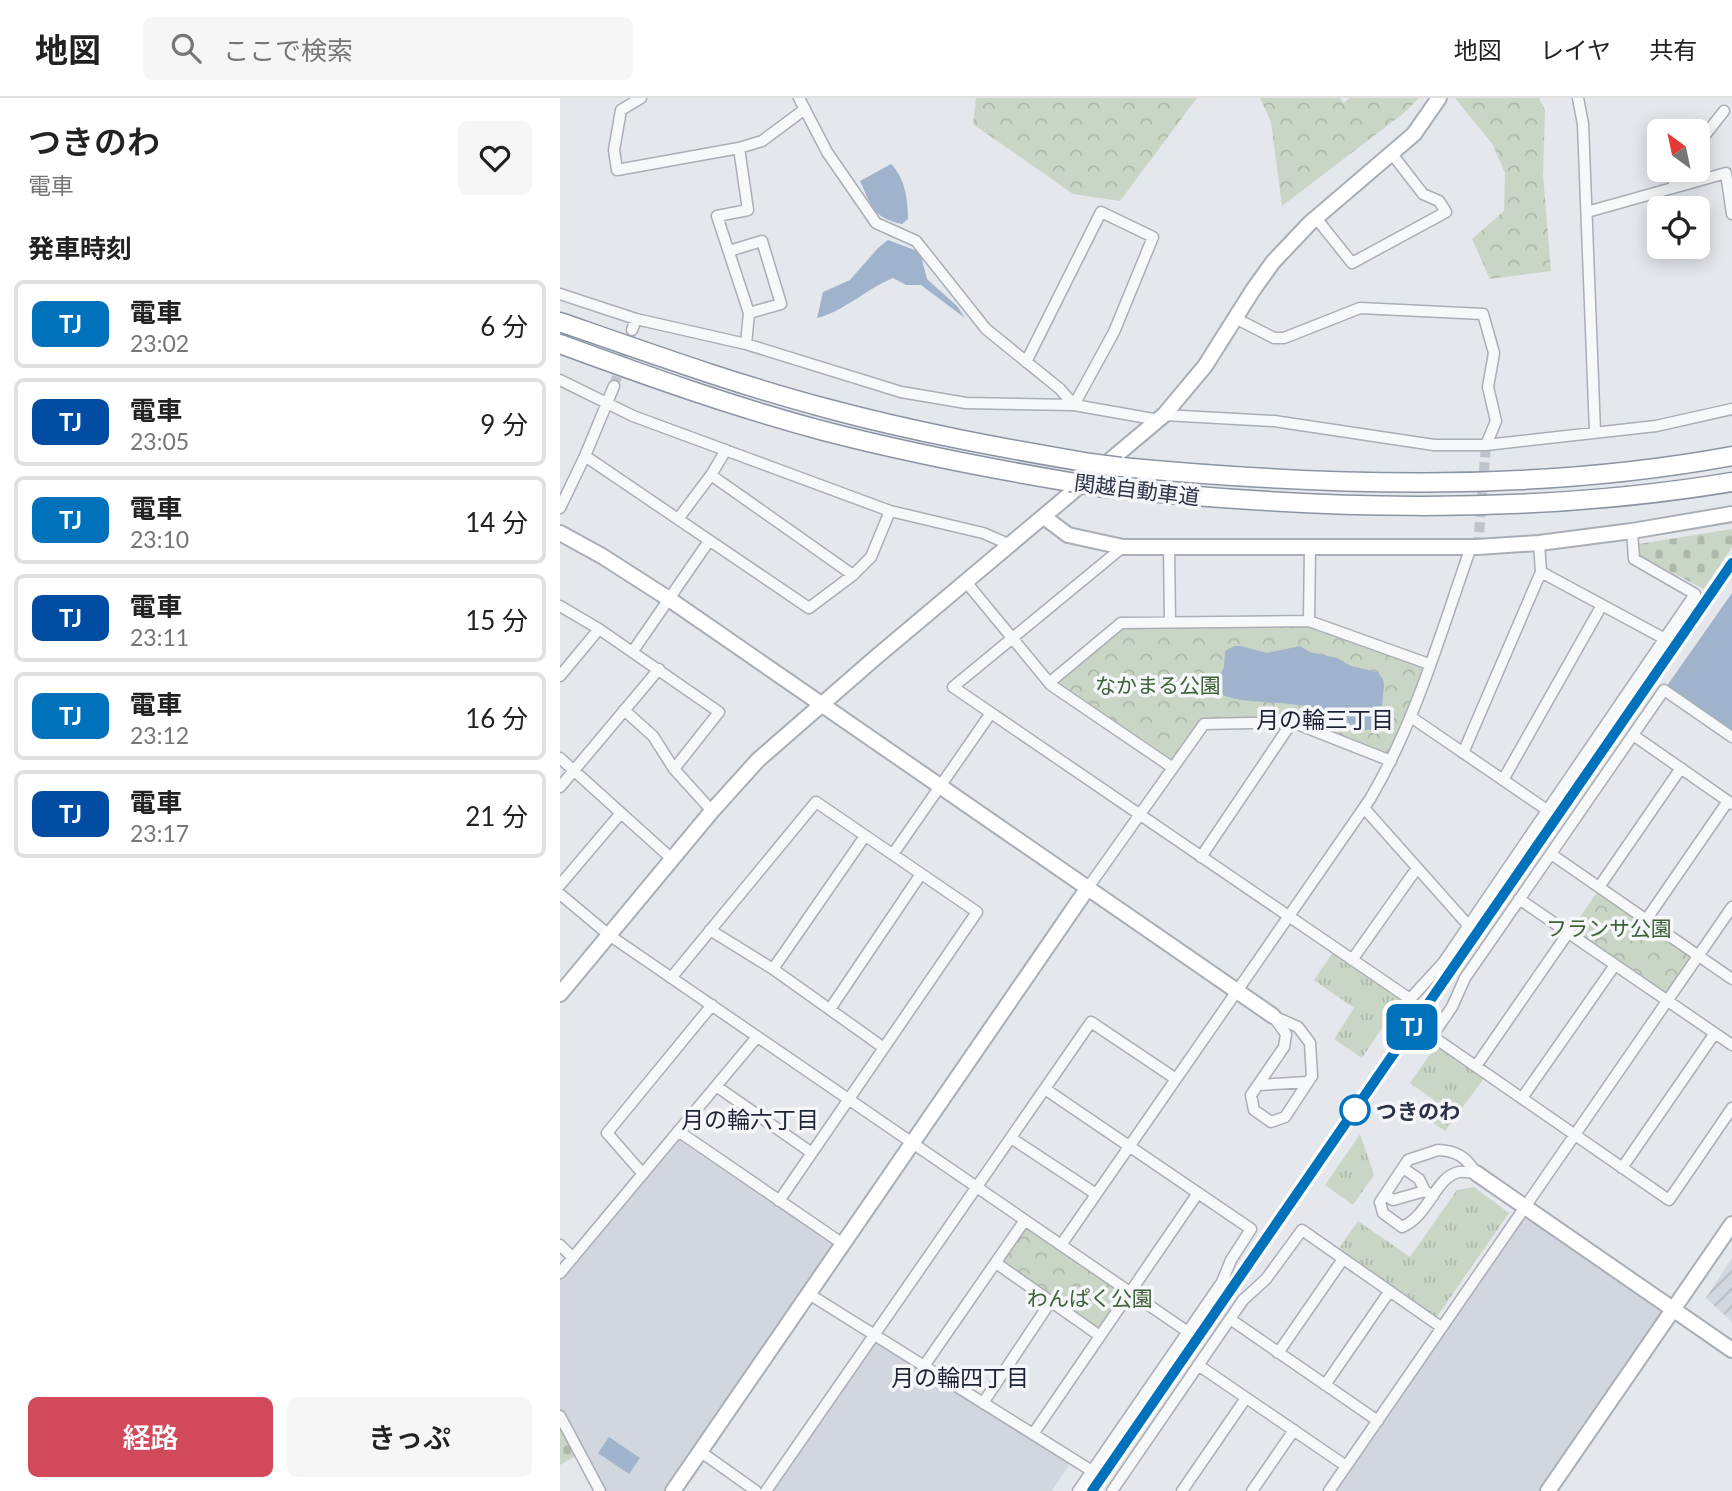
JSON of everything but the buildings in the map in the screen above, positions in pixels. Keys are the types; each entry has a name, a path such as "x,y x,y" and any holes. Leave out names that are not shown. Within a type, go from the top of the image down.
{"highway":[{"name":"関越自動車道","path":"560,322 827,409 982,444 1121,467 1206,475 1369,483 1458,482 1630,471 1732,456"},
{"name":"関越自動車道","path":"560,344 648,376 822,430 978,466 1098,486 1206,498 1393,506 1549,502 1633,495 1732,482"}],"street":[{"path":"641,98 621,110 614,150 617,170 739,148 762,141 805,109"},
{"path":"799,98 827,152 876,223 916,242 986,329 1060,389 1074,405"},
{"path":"560,994 712,811 758,760 1162,418 1205,366 1273,262 1316,218 1414,134 1439,98"},
{"path":"1578,98 1583,124 1595,432"},
{"path":"1710,129 1724,111"},
{"path":"739,148 748,210 717,216 749,313 746,344"},
{"path":"1316,218 1352,263 1446,212 1439,201 1423,194 1392,154"},
{"path":"1587,212 1726,173 1732,214"},
{"path":"1673,188 1674,182"},
{"path":"1026,362 1101,212 1153,237 1114,332 1074,405"},
{"path":"729,251 762,241 781,304 749,313"},
{"path":"560,294 634,325 746,344 901,392 966,403 1074,405 1162,418 1274,421 1434,445 1486,445 1656,426 1732,408"},
{"path":"1235,318 1274,338 1284,338 1360,309 1483,314 1494,353 1488,387 1496,421 1486,445"},
{"path":"560,380 634,416 726,450 890,510 983,533 1011,545"},
{"path":"560,508 586,456 614,386"},
{"path":"678,519 726,450"},
{"path":"586,456 809,608 871,558 890,510"},
{"path":"711,475 853,575"},
{"path":"1044,517 1068,535 1123,547 1471,548 1632,531 1732,514"},
{"path":"1123,547 953,687 1410,999 1443,963 1695,594 1634,559 1632,531"},
{"path":"560,533 669,599 1273,1016 1298,1027 1310,1043 1312,1076 1285,1117 1271,1122 1254,1110 1251,1095 1284,1048 1286,1034 1273,1016"},
{"path":"633,651 709,541"},
{"path":"1463,752 1541,572 1538,543"},
{"path":"1169,547 1170,622"},
{"path":"1310,547 1310,621"},
{"path":"1061,1245 1363,808 1391,761 1411,716 1471,548"},
{"path":"1541,572 1665,639"},
{"path":"966,582 1049,683 1173,768"},
{"path":"1503,780 1602,605"},
{"path":"560,606 633,651 719,712 674,769"},
{"path":"1049,683 1121,623 1310,621 1429,664"},
{"path":"560,676 599,629"},
{"path":"560,787 659,669"},
{"path":"1732,737 1664,690 1465,978 1452,1007 1432,1036 1669,1200 1732,1108"},
{"path":"624,710 653,736 674,769 712,811"},
{"path":"893,855 992,713"},
{"path":"1411,716 1547,810"},
{"path":"673,1491 1087,889 1204,724 1292,722 1391,761"},
{"path":"1201,857 1292,722"},
{"path":"1633,735 1730,802 1646,920"},
{"path":"560,758 672,859"},
{"path":"1599,887 1681,768"},
{"path":"671,978 816,802 977,912 779,1200"},
{"path":"1363,808 1468,925"},
{"path":"560,885 621,813"},
{"path":"773,969 865,836"},
{"path":"1551,854 1732,979"},
{"path":"1352,960 1417,868"},
{"path":"830,1009 921,874"},
{"path":"560,894 609,935 1188,1332"},
{"path":"1519,899 1732,1045"},
{"path":"1329,1491 1732,907"},
{"path":"710,930 773,969 884,1048"},
{"path":"1476,1066 1568,933"},
{"path":"1522,1098 1615,965"},
{"path":"643,1174 607,1133 712,1005"},
{"path":"766,1491 1091,1022 1176,1079"},
{"path":"1622,1168 1715,1033"},
{"path":"560,1273 757,1037"},
{"path":"1258,1085 1308,1082"},
{"path":"716,1086 812,1153"},
{"path":"1045,1089 1251,1229 1231,1260 1222,1282 1078,1491"},
{"path":"678,1131 843,1244"},
{"path":"1011,1138 1096,1194"},
{"path":"1476,1173 1458,1172 1445,1179 1429,1193 1415,1222 1402,1227 1383,1213 1380,1202 1408,1160 1438,1150 1454,1151 1467,1159 1476,1173 1732,1350"},
{"path":"1403,1168 1419,1179 1429,1193"},
{"path":"1032,1434 1198,1193"},
{"path":"1385,1195 1393,1200 1429,1193"},
{"path":"924,1366 1025,1220"},
{"path":"1548,1491 1732,1224"},
{"path":"1112,1491 1243,1300 1266,1279 1302,1230 1441,1327"},
{"path":"560,1245 573,1258"},
{"path":"1278,1353 1343,1259"},
{"path":"996,1263 1100,1336"},
{"path":"1325,1385 1389,1292"},
{"path":"808,1294 1092,1471"},
{"path":"983,1403 1051,1301"},
{"path":"1230,1319 1378,1421"},
{"path":"1198,1365 1346,1466"},
{"path":"1182,1491 1246,1398"},
{"path":"560,1416 600,1491"},
{"path":"1252,1491 1294,1430"},
{"path":"701,1452 756,1491"}],"shaded area":[{"path":"678,1131 843,1244 673,1491 600,1491 560,1416 560,1273"},
{"path":"1525,1206 1674,1309 1548,1491 1329,1491"},
{"path":"1732,1258 1732,1322 1706,1298"},
{"path":"874,1335 1073,1459 1052,1491 766,1491"}],"green space":[{"path":"976,98 1197,98 1120,201 1073,194 973,124"},
{"path":"1260,98 1340,98 1343,103 1350,98 1419,98 1404,113 1282,206 1271,122"},
{"path":"1455,98 1539,98 1545,110 1543,175 1551,271 1490,279 1472,239 1504,211 1505,173 1493,145"},
{"path":"1732,529 1732,547 1704,589 1640,556 1639,544"},
{"name":"なかまる公園","path":"1309,621 1429,664 1391,761 1292,722 1205,724 1173,768 1051,685 1121,623"},
{"name":"フランサ公園","path":"1600,888 1699,956 1667,1001 1569,933"},
{"path":"1334,951 1402,998 1362,1058 1334,1039 1354,1008 1314,980"},
{"path":"1437,1044 1485,1077 1445,1131 1423,1116 1434,1100 1410,1083"},
{"path":"1360,1134 1374,1175 1353,1205 1325,1185"},
{"path":"1474,1187 1509,1213 1436,1318 1338,1250 1358,1221 1410,1257 1457,1190"},
{"name":"わんぱく公園","path":"1025,1220 1130,1292 1100,1336 996,1263"},
{"path":"560,1425 576,1456 560,1465"}],"water":[{"path":"891,164 900,176 906,197 908,219 902,224 884,218 874,210 860,181"},
{"path":"888,240 920,252 927,279 957,306 965,318 921,285 906,285 893,278 836,311 817,318 823,292 850,280"},
{"path":"1732,593 1732,737 1664,690"},
{"path":"1241,646 1267,653 1300,646 1310,652 1337,658 1351,666 1377,672 1384,685 1380,727 1365,730 1358,728 1312,707 1224,696 1217,682 1224,667 1225,651"},
{"path":"609,1437 640,1458 629,1474 598,1453"}],"tunnel":[{"path":"614,386 632,330"},
{"path":"1478,547 1486,445"}],"railway":[{"path":"1092,1491 1732,563"}],"train":[{"name":"TJ","path":"1092,1491 1732,563"}],"place":[{"name":"つきのわ","path":"1355,1110"}],"district":[{"name":"月の輪三丁目","path":"1325,719"},
{"name":"月の輪六丁目","path":"750,1119"},
{"name":"月の輪四丁目","path":"960,1377"}]}
